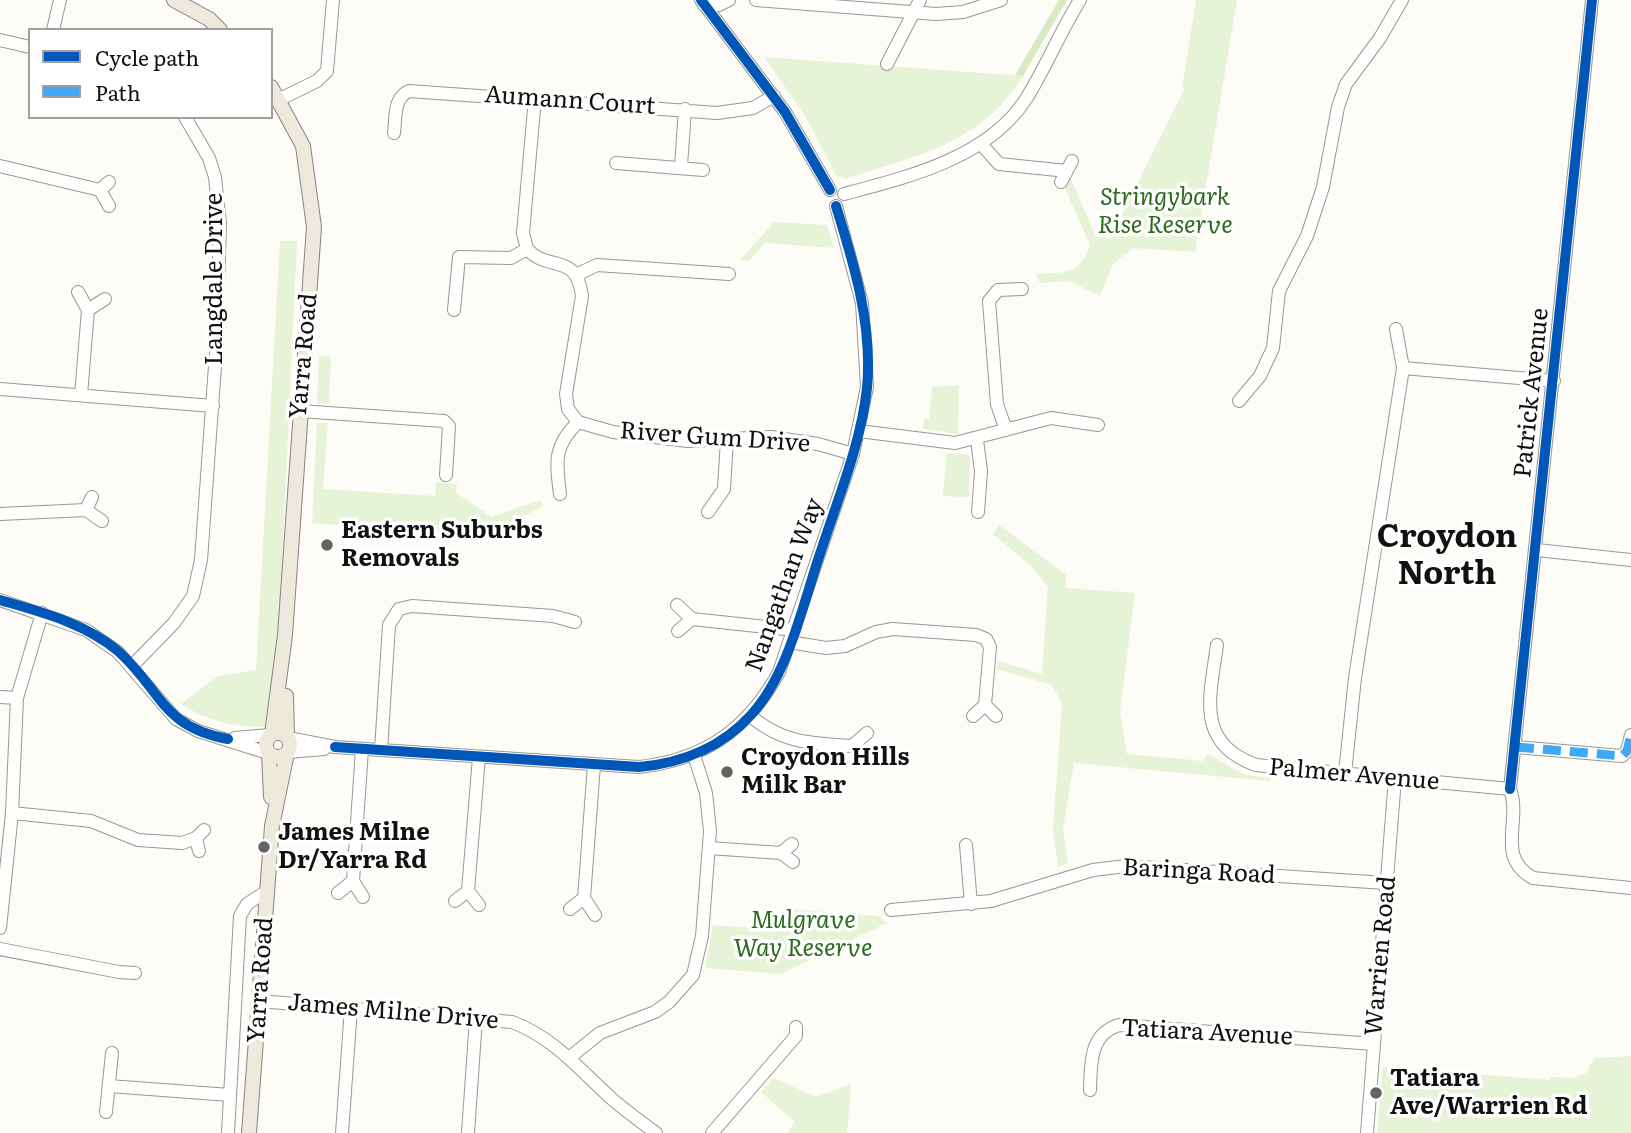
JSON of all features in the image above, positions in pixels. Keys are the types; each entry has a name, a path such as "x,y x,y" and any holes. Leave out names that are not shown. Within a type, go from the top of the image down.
{"main road":[{"path":"174,0 209,19 218,28"},
{"name":"Yarra Road","path":"271,735 285,635 314,227 303,146 273,90"},
{"name":"Yarra Road","path":"249,1133 272,826 288,745 285,635"},
{"path":"282,733 288,745 280,757 269,754 266,742 271,735 282,733"},
{"name":"Yarra Road","path":"269,754 272,826"}],"street":[{"path":"53,28 60,0"},
{"path":"280,99 317,81 327,71 333,0"},
{"path":"702,2 719,5 729,0"},
{"path":"755,0 913,13 963,12 1001,0"},
{"path":"887,64 919,0"},
{"path":"844,194 940,162 981,144 1006,123 1025,100 1080,0"},
{"path":"1239,401 1260,376 1273,348 1279,291 1307,236 1323,187 1338,107 1346,84 1380,38 1402,0"},
{"name":"Patrick Avenue","path":"1592,0 1537,551 1510,789 1514,803 1510,850 1526,874 1533,878 1631,888"},
{"path":"702,2 774,96 831,190"},
{"path":"0,40 28,47"},
{"name":"Aumann Court","path":"394,133 397,103 401,95 409,91 741,111 774,96"},
{"path":"535,98 523,233 527,249 541,261 562,263 576,275 582,296 566,394 568,409 578,422 560,441 558,452 561,494"},
{"path":"681,166 685,109"},
{"name":"Langdale Drive","path":"132,666 174,623 193,596 201,560 212,406 220,224 218,194 209,158 186,119"},
{"path":"981,144 999,164 1067,171"},
{"path":"616,163 681,166 703,170"},
{"path":"0,166 105,186 109,205"},
{"path":"831,190 838,189 844,194"},
{"path":"831,190 827,200 836,206 843,202 844,194"},
{"name":"Nangathan Way","path":"288,745 639,768 669,764 694,755 723,741 750,716 779,672 792,636 853,454 867,387 867,342 862,303 836,206"},
{"path":"453,310 459,257 511,258 527,249"},
{"path":"576,275 597,265 730,274"},
{"path":"1006,430 998,404 989,306 991,295 998,290 1022,289"},
{"path":"78,292 88,310 81,395"},
{"path":"88,310 104,299"},
{"path":"1345,773 1355,678 1403,368 1396,329"},
{"path":"1403,368 1554,381"},
{"path":"0,389 212,406"},
{"path":"299,411 444,421 449,426 446,475"},
{"path":"859,431 955,443 977,440 1051,418 1098,425"},
{"name":"River Gum Drive","path":"578,422 592,428 643,437 688,441 792,439 853,454"},
{"path":"708,512 719,501 724,489 727,439"},
{"path":"977,440 981,471 978,512"},
{"path":"86,510 92,497"},
{"path":"0,514 86,510 102,521"},
{"path":"1537,551 1631,560"},
{"path":"0,600 86,630 132,666 176,719 198,731 269,754"},
{"path":"381,750 389,625 399,609 412,606 489,611 553,616 575,622"},
{"path":"677,606 692,619 792,636 825,648 845,646 876,632 893,629 976,635 986,639 990,647 985,705 974,716"},
{"path":"0,928 12,813 17,698 42,613"},
{"path":"678,631 692,619"},
{"name":"Palmer Avenue","path":"1217,645 1209,716 1214,733 1225,749 1239,759 1256,765 1510,789"},
{"path":"0,697 17,698"},
{"path":"985,705 996,716"},
{"path":"750,716 775,735 786,739 852,746 870,757"},
{"path":"852,746 867,733"},
{"path":"228,739 271,735"},
{"path":"1516,747 1622,757 1627,751 1631,735"},
{"path":"362,749 353,881 363,897"},
{"path":"569,1058 600,1033 656,1012 669,1002 693,975 702,936 709,848 708,804 694,755"},
{"path":"479,757 468,891 479,905"},
{"path":"594,765 584,898 595,915"},
{"name":"Warrien Road","path":"1367,1133 1395,778"},
{"path":"12,813 91,821 138,840 182,843 200,840"},
{"path":"781,853 792,844"},
{"path":"966,845 971,904"},
{"path":"709,848 781,853 793,862"},
{"name":"Baringa Road","path":"891,910 971,904 1013,895 1093,870 1126,866 1387,883"},
{"path":"338,893 353,881"},
{"path":"228,1133 240,916 247,904 267,891"},
{"path":"455,901 468,891"},
{"path":"570,909 584,898"},
{"path":"0,949 135,972"},
{"name":"James Milne Drive","path":"259,1001 512,1022 531,1029 569,1058 613,1100 656,1133"},
{"path":"342,1133 351,1008"},
{"path":"468,1133 476,1018"},
{"name":"Tatiara Avenue","path":"1090,1090 1094,1045 1100,1035 1119,1025 1374,1044"},
{"path":"712,1133 796,1036 796,1027"},
{"path":"106,1112 112,1053"},
{"path":"109,1086 230,1094"}],"green space":[{"path":"1059,0 1067,0 1023,76 1015,75"},
{"name":"Stringybark Rise Reserve","path":"1196,0 1237,0 1195,252 1133,248 1113,264 1100,296 1069,281 1040,283 1035,274 1063,272 1076,267 1090,245 1065,188 1071,179 1096,237 1110,238 1185,88 1182,88"},
{"path":"764,57 1023,76 1006,99 967,133 922,154 845,179 836,175 804,114"},
{"path":"774,222 827,225 834,248 765,243 749,261 740,260"},
{"path":"280,241 297,241 277,672 265,727 254,727 211,719 181,704 218,676 256,670"},
{"path":"319,356 331,357 329,404 317,403"},
{"path":"959,385 958,434 923,429 924,419 929,419 932,387"},
{"path":"317,423 328,423 323,489 435,496 436,482 457,484 456,493 492,517 540,500 543,506 500,529 499,538 312,523"},
{"path":"947,453 970,457 969,497 943,496"},
{"path":"999,525 1066,575 1066,588 1135,593 1120,711 1127,754 1203,761 1207,754 1246,775 1271,778 1270,781 1074,763 1063,828 1068,863 1058,867 1053,830 1062,704 1052,685 997,669 998,661 1042,674 1048,587 1030,565 993,534"},
{"name":"Mulgrave Way Reserve","path":"787,909 878,916 887,923 781,974 705,968 713,925 777,930"},
{"path":"1631,1056 1631,1133 1377,1133 1383,1067 1549,1080 1550,1077 1573,1078 1586,1073 1594,1058"},
{"path":"774,1078 816,1097 851,1084 847,1133 787,1133 795,1122 761,1092"}],"marked path":[{"path":"1516,747 1622,756 1627,751 1631,735"}],"cycle path":[{"path":"701,0 785,112 830,190"},
{"path":"1510,789 1592,0"},
{"path":"335,747 639,767 671,762 700,752 727,736 751,715 764,698 785,659 848,471 864,409 868,365 865,318 836,206"},
{"path":"0,600 62,620 105,641 132,665 175,716 189,726 228,739"}],"place":[{"name":"Eastern Suburbs Removals","path":"327,545"},
{"name":"Croydon Hills Milk Bar","path":"727,772"},
{"name":"James Milne Dr/Yarra Rd","path":"264,847"},
{"name":"Tatiara Ave/Warrien Rd","path":"1376,1093"}],"district":[{"name":"Croydon North","path":"1447,556"}]}
